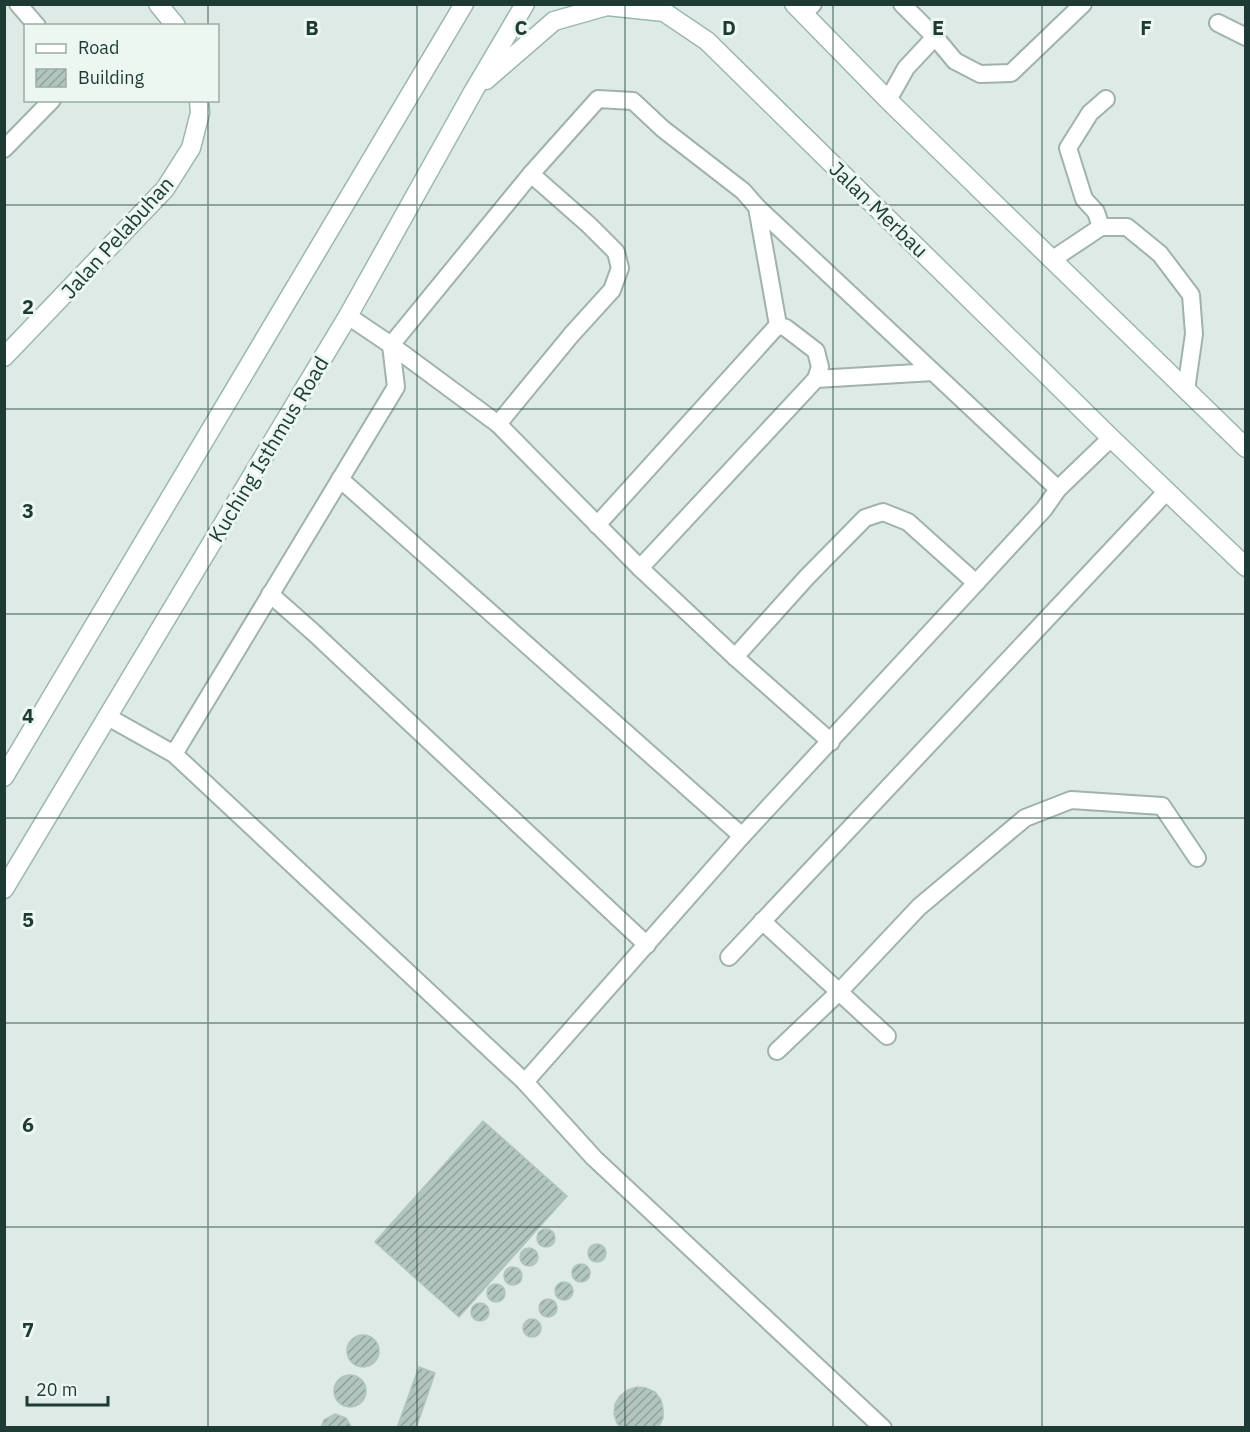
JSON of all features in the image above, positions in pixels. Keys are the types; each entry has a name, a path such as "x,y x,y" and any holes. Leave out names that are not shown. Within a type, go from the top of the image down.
{"street":[{"path":"158,4 174,24"},
{"path":"4,777 464,4"},
{"name":"Kuching Isthmus Road","path":"4,889 348,316 473,92 525,4"},
{"name":"Jalan Merbau","path":"473,92 554,21 607,6 664,12 707,41 1245,567"},
{"path":"804,7 888,100 1245,448"},
{"name":"Jalan Pelabuhan","path":"4,357 165,189 191,148 200,113 199,102"}],"lane":[{"path":"18,4 35,24"},
{"path":"902,4 955,61 980,74 1011,73 1083,4"},
{"path":"1218,23 1245,37"},
{"path":"888,100 906,68 935,38"},
{"path":"174,754 396,387 391,345 531,174 598,99 633,101 663,129 743,190 757,207 1058,489"},
{"path":"1101,227 1096,212 1084,199 1068,148 1090,113 1106,99"},
{"path":"4,149 50,102"},
{"path":"498,424 572,333 612,290 620,268 616,252 531,174"},
{"path":"757,207 778,325"},
{"path":"1053,259 1101,227 1127,227 1160,254 1191,295 1194,334 1186,390"},
{"path":"348,316 498,424 640,568 735,657 831,742"},
{"path":"640,568 816,379 820,367 816,351 786,328 778,325"},
{"path":"597,525 778,325"},
{"path":"816,379 933,372"},
{"path":"525,1082 742,836 976,584 1044,509 1058,489 1111,438"},
{"path":"340,479 742,836"},
{"path":"729,957 1167,490"},
{"path":"735,657 807,577 865,518 883,512 908,522 976,584"},
{"path":"270,594 647,945"},
{"path":"108,717 174,754 525,1082 594,1158 883,1428"},
{"path":"777,1051 839,992 920,907 1025,818 1071,800 1162,806 1197,858"},
{"path":"762,921 887,1036"}],"building":[{"path":"483,1121 567,1196 459,1317 375,1242"},
{"path":"546,1229 552,1232 555,1238 552,1244 546,1247 540,1244 537,1238 540,1232"},
{"path":"597,1244 603,1247 606,1253 603,1259 597,1262 591,1259 588,1253 591,1247"},
{"path":"529,1248 535,1251 538,1257 535,1263 529,1266 523,1263 520,1257 523,1251"},
{"path":"581,1264 587,1267 590,1273 587,1279 581,1282 575,1279 572,1273 575,1267"},
{"path":"513,1267 519,1270 522,1276 519,1282 513,1285 507,1282 504,1276 507,1270"},
{"path":"564,1282 570,1285 573,1291 570,1297 564,1300 558,1297 555,1291 558,1285"},
{"path":"496,1284 502,1287 505,1293 502,1299 496,1302 490,1299 487,1293 490,1287"},
{"path":"548,1299 554,1302 557,1308 554,1314 548,1317 542,1314 539,1308 542,1302"},
{"path":"480,1303 486,1306 489,1312 486,1318 480,1321 474,1318 471,1312 474,1306"},
{"path":"532,1319 538,1322 541,1328 538,1334 532,1337 526,1334 523,1328 526,1322"},
{"path":"363,1335 374,1340 379,1351 374,1362 363,1367 352,1362 347,1351 352,1340"},
{"path":"419,1367 435,1373 416,1428 397,1428"},
{"path":"350,1375 361,1380 366,1391 361,1402 350,1407 339,1402 334,1391 339,1380"},
{"path":"637,1387 655,1392 661,1400 663,1418 658,1428 621,1428 617,1423 614,1414 615,1404 620,1396"},
{"path":"335,1414 346,1418 352,1428 321,1428 324,1420"}]}
